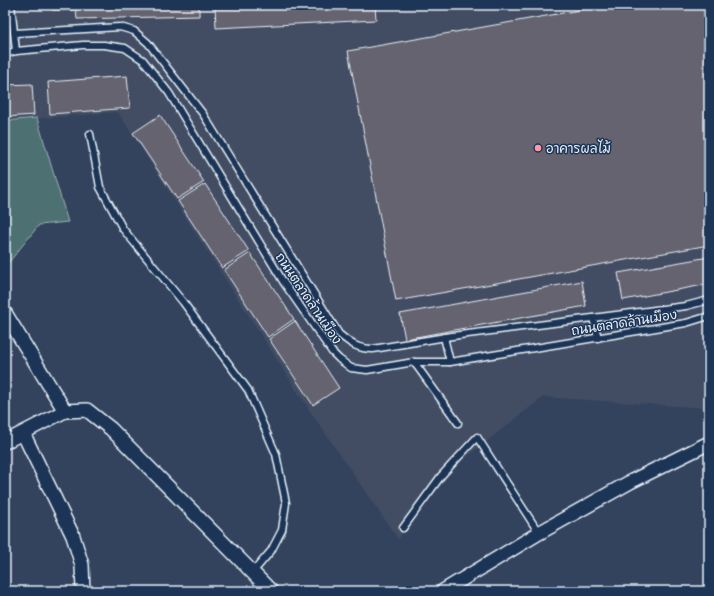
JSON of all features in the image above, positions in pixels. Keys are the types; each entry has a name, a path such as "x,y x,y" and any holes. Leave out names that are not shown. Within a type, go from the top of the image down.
{"street":[{"path":"5,313 65,411"},
{"path":"5,442 65,411 87,410 111,429 271,591"},
{"path":"22,433 73,536 82,565 83,591"},
{"path":"443,591 539,533 630,482 709,443"}],"lane":[{"path":"11,5 16,51"},
{"name":"ถนนตลาดล้านเมือง","path":"15,33 120,27 134,31 148,43 203,114 339,334 353,346 368,349 444,337 686,306 709,300"},
{"name":"ถนนตลาดล้านเมือง","path":"5,54 16,51 83,45 104,45 125,48 143,60 169,93 284,283 332,352 351,368 368,370 414,362 450,362 686,323 709,316"},
{"path":"90,134 100,187 123,229 183,302 248,390 276,454 286,502 282,530 271,551 253,572"},
{"path":"593,318 598,338"},
{"path":"444,337 450,362"},
{"path":"414,362 458,423"},
{"path":"403,528 442,476 477,437 539,533"}],"shaded area":[{"path":"5,5 709,5 709,411 708,408 543,397 459,463 398,539 310,411 118,112 5,121"}],"green space":[{"path":"37,118 68,222 39,225 5,267 5,121"}],"building":[{"path":"52,5 199,5 199,16 77,19 76,10 52,10"},
{"path":"215,5 375,5 376,20 216,28"},
{"name":"อาคารผลไม้","path":"608,5 709,5 709,245 396,301 348,51"},
{"path":"127,76 130,108 50,114 48,82"},
{"path":"32,84 34,115 5,117 5,85"},
{"path":"160,115 204,182 177,199 133,133"},
{"path":"205,184 249,251 222,268 178,201"},
{"path":"250,253 294,319 268,337 224,270"},
{"path":"709,257 709,284 623,300 618,273"},
{"path":"582,281 586,306 405,339 400,314"},
{"path":"295,321 339,388 313,405 269,339"}],"place":[{"name":"อาคารผลไม้","path":"538,148"}]}
